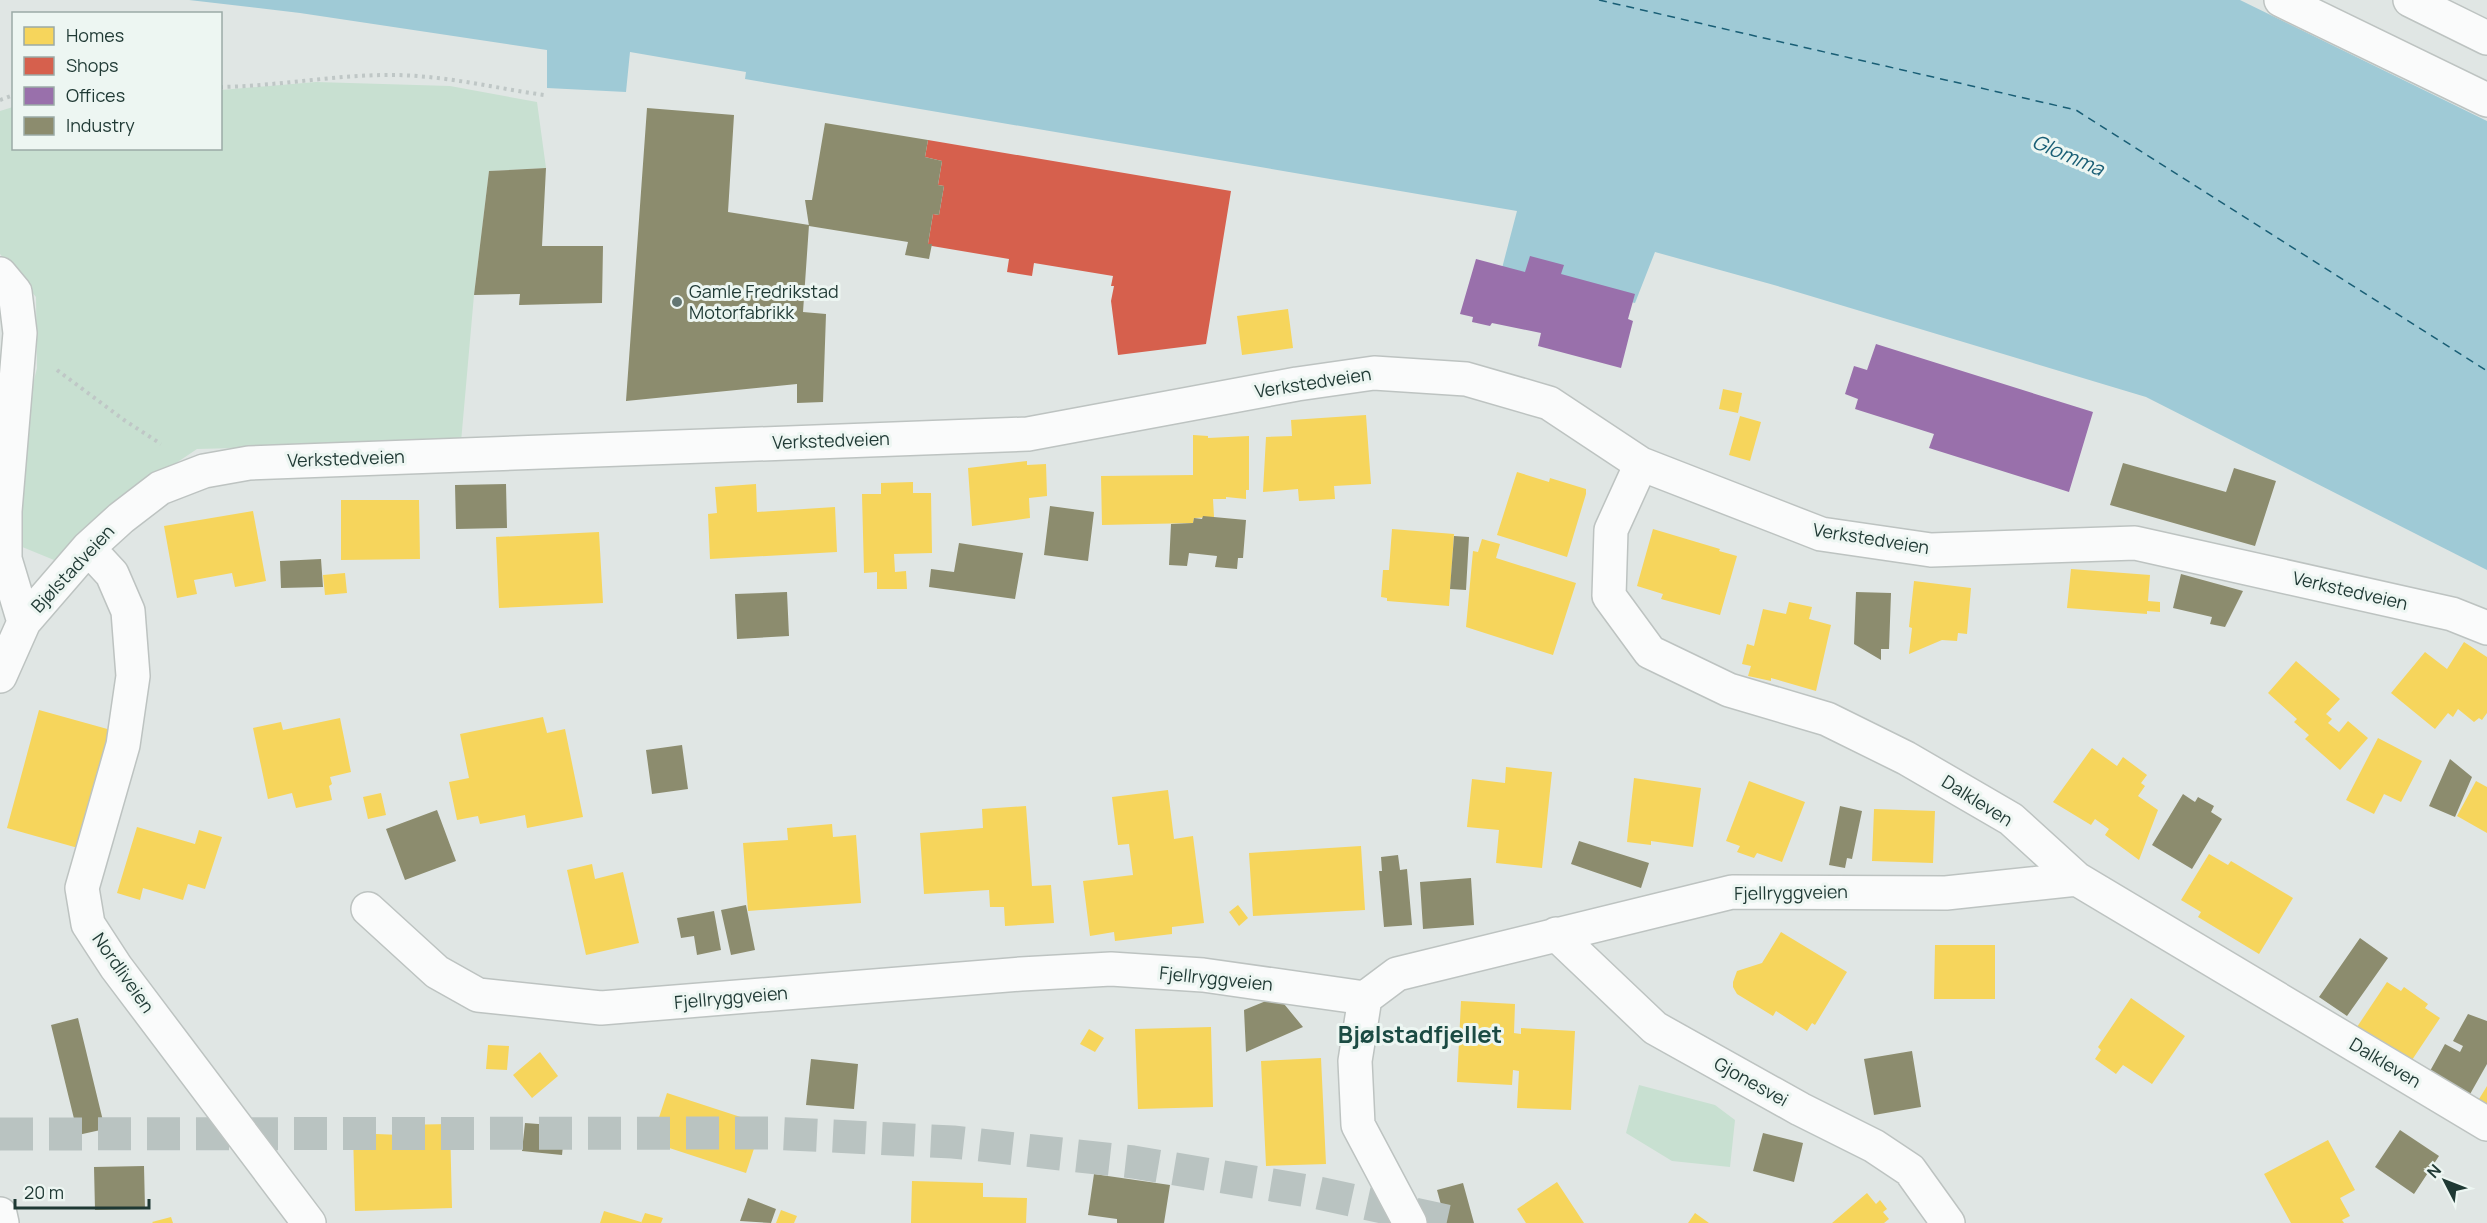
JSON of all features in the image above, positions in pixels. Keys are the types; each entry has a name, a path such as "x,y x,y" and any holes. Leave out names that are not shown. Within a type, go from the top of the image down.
{"street":[{"path":"2280,0 2431,60 2487,100"},
{"path":"2410,0 2487,38"},
{"path":"0,274 15,292 20,333 5,511 5,559 24,622"},
{"name":"Verkstedveien","path":"204,471 261,463 1028,434 1297,384 1374,373 1466,379 1549,403 1641,464 1821,534 1931,550 2134,543 2452,614 2487,628"},
{"name":"Dalkleven","path":"1641,464 1611,530 1609,596 1650,652 1729,690 1827,719 1906,758 2011,819 2077,879 2487,1124"},
{"name":"Bjølstadveien","path":"0,676 24,622 88,548 121,518 160,488 204,471"},
{"name":"Nordliveien","path":"88,548 112,574 128,611 133,676 123,745 82,888 88,924 116,967 309,1223"},
{"name":"Fjellryggveien","path":"368,909 437,972 478,995 601,1008 1021,974 1111,969 1203,975 1365,998 1397,974 1732,892 1946,892 2077,879"},
{"name":"Gjonesvei","path":"1556,934 1655,1028 1800,1109 1874,1146 1910,1170 1948,1223"},
{"path":"1365,998 1355,1061 1358,1125 1410,1223"},
{"path":"0,1214 2,1223"}],"path":[{"path":"222,87 352,77 417,76 544,95"},
{"path":"20,333 63,377 124,420 204,471"}],"green space":[{"path":"316,82 450,86 537,102 546,168 489,171 474,295 461,442 197,449 121,500 54,560 15,544 19,441 37,368 36,297 0,254 0,111 12,107 12,150 222,150 222,90"},
{"path":"1639,1085 1715,1105 1735,1120 1730,1167 1672,1161 1626,1133"}],"water":[{"name":"Glomma","path":"189,0 2240,0 2487,121 2487,570 2146,397 1774,285 1655,252 1635,303 1501,272 1517,211 745,79 746,72 630,52 626,92 547,88 547,50 300,13"}],"building: Homes":[{"path":"1288,309 1293,348 1242,355 1237,316"},
{"path":"1723,389 1742,393 1738,413 1719,409"},
{"path":"1366,415 1371,484 1334,486 1335,499 1299,501 1298,489 1263,492 1266,437 1292,436 1291,420"},
{"path":"1740,416 1761,422 1750,461 1729,455"},
{"path":"1193,435 1208,436 1208,438 1249,436 1249,490 1246,490 1246,499 1226,497 1226,499 1213,499 1214,517 1194,518 1193,523 1102,525 1101,476 1193,475"},
{"path":"1027,461 1027,465 1046,464 1047,496 1029,498 1030,518 972,526 968,468"},
{"path":"1517,472 1549,482 1550,478 1586,489 1567,557 1497,535"},
{"path":"913,482 913,493 931,493 932,553 894,554 895,572 906,571 907,589 877,589 877,572 864,573 862,494 881,494 881,483"},
{"path":"756,484 757,512 835,507 837,552 710,559 708,514 717,513 715,487"},
{"path":"341,500 419,500 420,559 341,560"},
{"path":"253,511 266,581 235,587 232,573 194,580 197,594 177,598 164,526"},
{"path":"1392,529 1454,534 1449,606 1387,601 1387,598 1381,597 1383,570 1389,570"},
{"path":"1653,529 1737,556 1720,615 1661,599 1663,594 1637,586"},
{"path":"599,532 603,603 499,608 496,537"},
{"path":"1482,539 1500,544 1496,558 1576,583 1553,655 1466,627 1473,551 1478,552"},
{"path":"2071,569 2150,575 2148,601 2160,602 2160,612 2147,611 2147,614 2067,608"},
{"path":"345,573 347,593 325,595 323,575"},
{"path":"1914,581 1971,588 1967,634 1958,633 1957,641 1942,640 1909,654 1912,628 1909,627"},
{"path":"1789,602 1812,607 1809,619 1831,625 1816,691 1771,678 1771,681 1748,676 1751,666 1742,664 1747,644 1754,646 1763,609 1786,614"},
{"path":"2464,642 2487,657 2487,713 2482,720 2479,718 2474,722 2458,709 2453,717 2448,713 2435,729 2391,693 2425,652 2447,669"},
{"path":"2296,661 2340,699 2326,714 2332,719 2328,723 2339,732 2348,721 2368,738 2340,770 2305,739 2309,735 2294,722 2297,719 2268,693"},
{"path":"39,710 111,730 78,848 7,828"},
{"path":"543,717 547,733 565,729 583,817 527,828 525,815 480,824 478,816 457,820 449,782 469,778 460,734"},
{"path":"340,718 351,772 330,777 332,800 296,808 292,793 268,799 253,728 281,722 283,730"},
{"path":"2378,738 2422,761 2401,802 2384,794 2374,814 2346,800"},
{"path":"2092,748 2117,766 2123,757 2147,775 2141,783 2145,786 2138,796 2158,810 2139,860 2105,835 2109,829 2095,819 2091,825 2053,802"},
{"path":"1506,767 1552,772 1542,868 1496,863 1499,830 1467,827 1472,779 1505,783"},
{"path":"1634,778 1701,788 1693,847 1651,841 1651,845 1627,842"},
{"path":"1749,781 1805,802 1782,862 1757,853 1754,858 1737,852 1740,846 1726,841"},
{"path":"2476,781 2487,787 2487,833 2457,816"},
{"path":"1168,790 1174,839 1193,836 1204,923 1172,927 1172,934 1115,941 1114,932 1090,936 1083,881 1133,875 1129,844 1118,845 1112,797"},
{"path":"381,793 386,815 368,819 363,797"},
{"path":"1026,806 1032,886 1051,885 1054,923 1005,926 1004,907 990,907 989,890 924,894 920,833 983,828 982,809"},
{"path":"1874,809 1935,811 1933,863 1872,861"},
{"path":"832,824 833,837 856,835 861,903 748,911 743,843 788,840 787,828"},
{"path":"137,827 195,844 199,830 222,837 205,889 188,884 183,900 143,888 140,900 117,893"},
{"path":"1361,846 1365,910 1253,916 1249,853"},
{"path":"2209,854 2228,865 2231,861 2293,898 2259,954 2198,917 2201,912 2181,900"},
{"path":"592,864 595,879 623,872 639,943 586,955 567,870"},
{"path":"1238,905 1248,918 1239,926 1229,912"},
{"path":"1781,932 1847,972 1815,1025 1812,1023 1807,1031 1776,1011 1773,1016 1737,994 1733,987 1737,971 1762,963"},
{"path":"1935,945 1995,945 1995,999 1934,999"},
{"path":"2387,982 2401,991 2404,987 2428,1004 2425,1008 2440,1018 2410,1063 2357,1027"},
{"path":"2131,998 2185,1036 2152,1084 2123,1065 2116,1074 2095,1059 2101,1050 2098,1047"},
{"path":"1461,1001 1515,1004 1514,1033 1521,1034 1521,1028 1575,1031 1571,1110 1517,1108 1519,1071 1513,1070 1512,1085 1457,1082"},
{"path":"1211,1027 1213,1107 1138,1109 1135,1029"},
{"path":"1089,1029 1104,1038 1095,1052 1080,1044"},
{"path":"488,1045 509,1046 507,1070 486,1069"},
{"path":"540,1052 558,1076 532,1098 513,1075"},
{"path":"1321,1058 1326,1164 1266,1166 1261,1061"},
{"path":"2487,1086 2487,1110 2476,1104"},
{"path":"667,1093 762,1124 746,1173 651,1142"},
{"path":"450,1124 452,1208 355,1211 353,1133 400,1135 399,1125"},
{"path":"2328,1140 2355,1190 2340,1198 2350,1216 2342,1220 2344,1223 2291,1223 2264,1174"},
{"path":"912,1181 983,1183 983,1197 1027,1198 1026,1223 911,1223"},
{"path":"1557,1182 1584,1223 1526,1223 1517,1209"},
{"path":"1867,1193 1876,1204 1880,1200 1887,1209 1883,1212 1889,1219 1884,1223 1832,1223"},
{"path":"781,1210 797,1216 794,1223 776,1223"},
{"path":"604,1211 641,1222 641,1223 600,1223"},
{"path":"645,1213 663,1218 661,1223 641,1223"},
{"path":"1695,1213 1709,1223 1688,1223"},
{"path":"171,1217 173,1223 152,1222"}],"building: Shops":[{"path":"928,140 1231,191 1206,344 1118,355 1111,301 1113,276 1034,263 1032,276 1007,272 1009,259 928,244 933,214 939,215 944,186 938,185 942,161 925,157"}],"building: Offices":[{"path":"1530,256 1564,265 1561,274 1635,294 1628,319 1633,321 1621,368 1538,346 1541,333 1492,323 1490,326 1472,322 1473,317 1460,314 1476,259 1525,272"},
{"path":"1876,344 2093,412 2069,492 1929,448 1934,434 1855,409 1858,399 1845,394 1854,366 1867,370"}],"building: Industry":[{"name":"Gamle Fredrikstad Motorfabrikk","path":"647,108 734,115 728,212 809,225 803,312 826,314 823,402 797,403 797,384 626,401"},
{"path":"825,123 928,140 925,157 942,161 938,185 944,186 939,215 933,214 928,244 932,244 929,259 905,255 908,242 809,226 805,200 812,200"},
{"path":"546,168 542,246 603,246 602,303 519,305 520,294 474,295 489,171"},
{"path":"2123,463 2226,492 2234,468 2276,481 2255,546 2110,505"},
{"path":"506,484 507,528 456,529 455,485"},
{"path":"1050,506 1094,512 1088,561 1044,555"},
{"path":"1203,516 1246,520 1243,558 1238,558 1237,569 1215,567 1217,556 1189,553 1187,566 1169,565 1171,524 1193,523 1194,518 1202,519"},
{"path":"1454,536 1469,537 1466,590 1450,589"},
{"path":"959,543 1023,553 1015,599 929,587 931,569 954,572"},
{"path":"321,559 323,587 281,588 280,561"},
{"path":"2181,574 2243,591 2225,627 2210,624 2212,617 2173,608"},
{"path":"787,592 789,636 737,639 735,594"},
{"path":"1856,592 1891,593 1889,649 1881,649 1881,660 1854,644"},
{"path":"682,745 688,789 652,794 646,750"},
{"path":"2450,759 2472,777 2455,817 2429,806"},
{"path":"2183,794 2195,802 2198,797 2214,806 2211,812 2222,819 2192,869 2152,845"},
{"path":"1840,806 1862,811 1852,859 1847,858 1845,868 1829,865"},
{"path":"437,810 456,861 405,880 386,829"},
{"path":"1579,841 1649,863 1641,888 1571,864"},
{"path":"1398,855 1400,870 1407,869 1412,925 1384,927 1379,871 1382,871 1381,857"},
{"path":"1471,878 1474,925 1423,929 1420,882"},
{"path":"746,905 755,950 731,955 721,910"},
{"path":"714,911 721,950 697,955 694,936 681,938 677,918"},
{"path":"2360,938 2388,958 2347,1016 2319,997"},
{"path":"1273,998 1280,999 1303,1027 1246,1052 1244,1010"},
{"path":"2468,1014 2487,1021 2487,1064 2469,1096 2443,1082 2445,1079 2430,1071 2445,1044 2460,1052 2463,1046 2453,1041"},
{"path":"78,1018 105,1129 78,1135 51,1025"},
{"path":"1912,1051 1921,1107 1874,1115 1864,1059"},
{"path":"811,1059 858,1064 854,1109 806,1105"},
{"path":"525,1123 565,1126 562,1155 522,1151"},
{"path":"2400,1130 2439,1156 2414,1194 2375,1167"},
{"path":"1763,1133 1803,1143 1794,1182 1753,1171"},
{"path":"144,1166 145,1209 95,1210 94,1167"},
{"path":"1094,1174 1170,1185 1164,1223 1117,1223 1117,1219 1088,1215"},
{"path":"1463,1183 1474,1223 1446,1223 1437,1190"},
{"path":"748,1198 776,1209 771,1223 740,1221"}],"ferry route":[{"path":"1599,0 2076,110 2487,371"}],"tunnel":[{"path":"0,1134 770,1133 953,1142 1133,1162 1314,1192 1456,1223"}],"place":[{"name":"Gamle Fredrikstad Motorfabrikk","path":"677,302"}],"district":[{"name":"Bjølstadfjellet","path":"1420,1035"}]}
